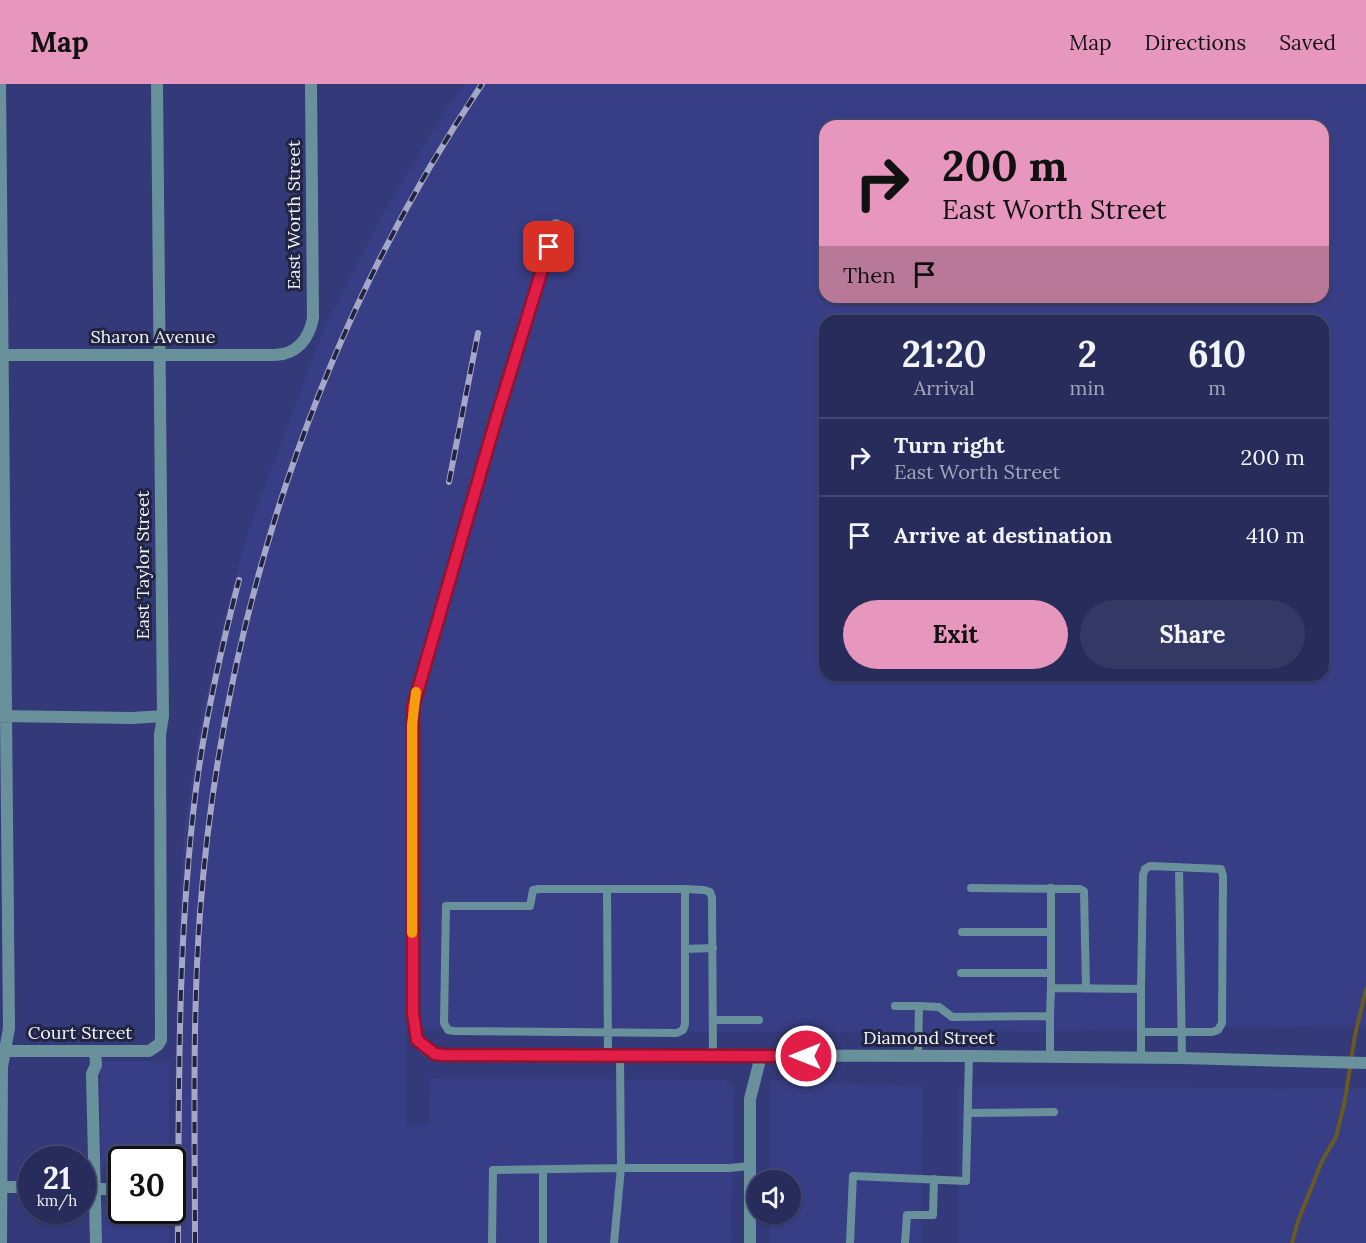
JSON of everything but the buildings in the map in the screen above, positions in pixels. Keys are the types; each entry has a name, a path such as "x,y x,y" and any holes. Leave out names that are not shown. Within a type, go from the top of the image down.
{"street":[{"path":"0,84 3,716 9,1028 3,1051 2,1067 1,1243"},
{"name":"East Taylor Street","path":"157,84 163,716 160,735 161,1040 158,1045"},
{"name":"East Worth Street","path":"302,344 313,318 312,84"},
{"name":"Diamond Street","path":"556,225 494,426 413,707 413,1013 417,1040 435,1054 444,1055 969,1056 1366,1063"},
{"name":"Sharon Avenue","path":"1,355 286,355 302,344"},
{"path":"3,716 132,718 163,716"},
{"name":"Court Street","path":"3,1051 149,1052 158,1045"},
{"path":"89,1146 92,1074 96,1065 95,1051"},
{"path":"750,1243 750,1099 761,1056"},
{"path":"1,1187 18,1187"},
{"path":"93,1224 96,1243"}],"lane":[{"path":"1141,1032 1212,1032 1218,1030 1222,1023 1223,876 1221,869 1150,866 1145,869 1143,875 1141,989 1141,1032 1141,1058"},
{"path":"1179,867 1182,1058"},
{"path":"971,888 1051,888 1084,891 1086,896 1086,989"},
{"path":"1050,1057 1051,888"},
{"path":"685,889 685,1024 683,1030 676,1033 448,1030 444,1023 444,910 446,906 530,906 533,890 539,889 685,889 710,892 713,948 713,1056"},
{"path":"608,889 607,1032 614,1057 621,1168 614,1243"},
{"path":"962,932 1051,932"},
{"path":"686,948 713,948"},
{"path":"961,973 1051,973"},
{"path":"1051,988 1141,989"},
{"path":"895,1006 939,1007 952,1017 1050,1016"},
{"path":"918,1056 919,1006"},
{"path":"713,1020 759,1020"},
{"path":"850,1243 853,1176 966,1181 969,1056"},
{"path":"969,1113 1054,1112"},
{"path":"492,1243 493,1170 750,1166"},
{"path":"543,1169 543,1243"},
{"path":"905,1243 906,1215 933,1215 934,1179"}],"shaded area":[{"path":"464,84 1366,84 1366,1025 931,1033 406,1029 406,1125 429,1125 430,1078 725,1080 734,1089 731,1243 173,1243 173,1224 186,1224 186,1146 175,1146 178,930 185,823 202,714 224,619 250,526 325,327 381,217 445,111"},
{"path":"100,1061 169,1061 169,1146 108,1146 108,1165 101,1165"},
{"path":"771,1080 923,1087 921,1243 770,1243 770,1224 801,1224 801,1170 771,1170"},
{"path":"959,1086 1366,1089 1366,1243 958,1243"},
{"path":"101,1202 108,1202 108,1224 169,1224 169,1243 101,1243"}],"waterway":[{"path":"1292,1243 1298,1221 1322,1161 1336,1137 1366,989"}],"railway":[{"path":"195,1243 195,1037 200,913 212,803 230,694 255,586 287,480 326,377 371,276 423,178 482,84"},
{"path":"449,482 478,333"},
{"path":"178,1243 180,1016 190,846 196,789 209,710 239,580"}],"slow traffic":[{"path":"412,933 412,725 416,692"}],"route":[{"path":"549,247 494,426 413,707 413,1013 417,1040 435,1054 444,1055 806,1056"}]}
